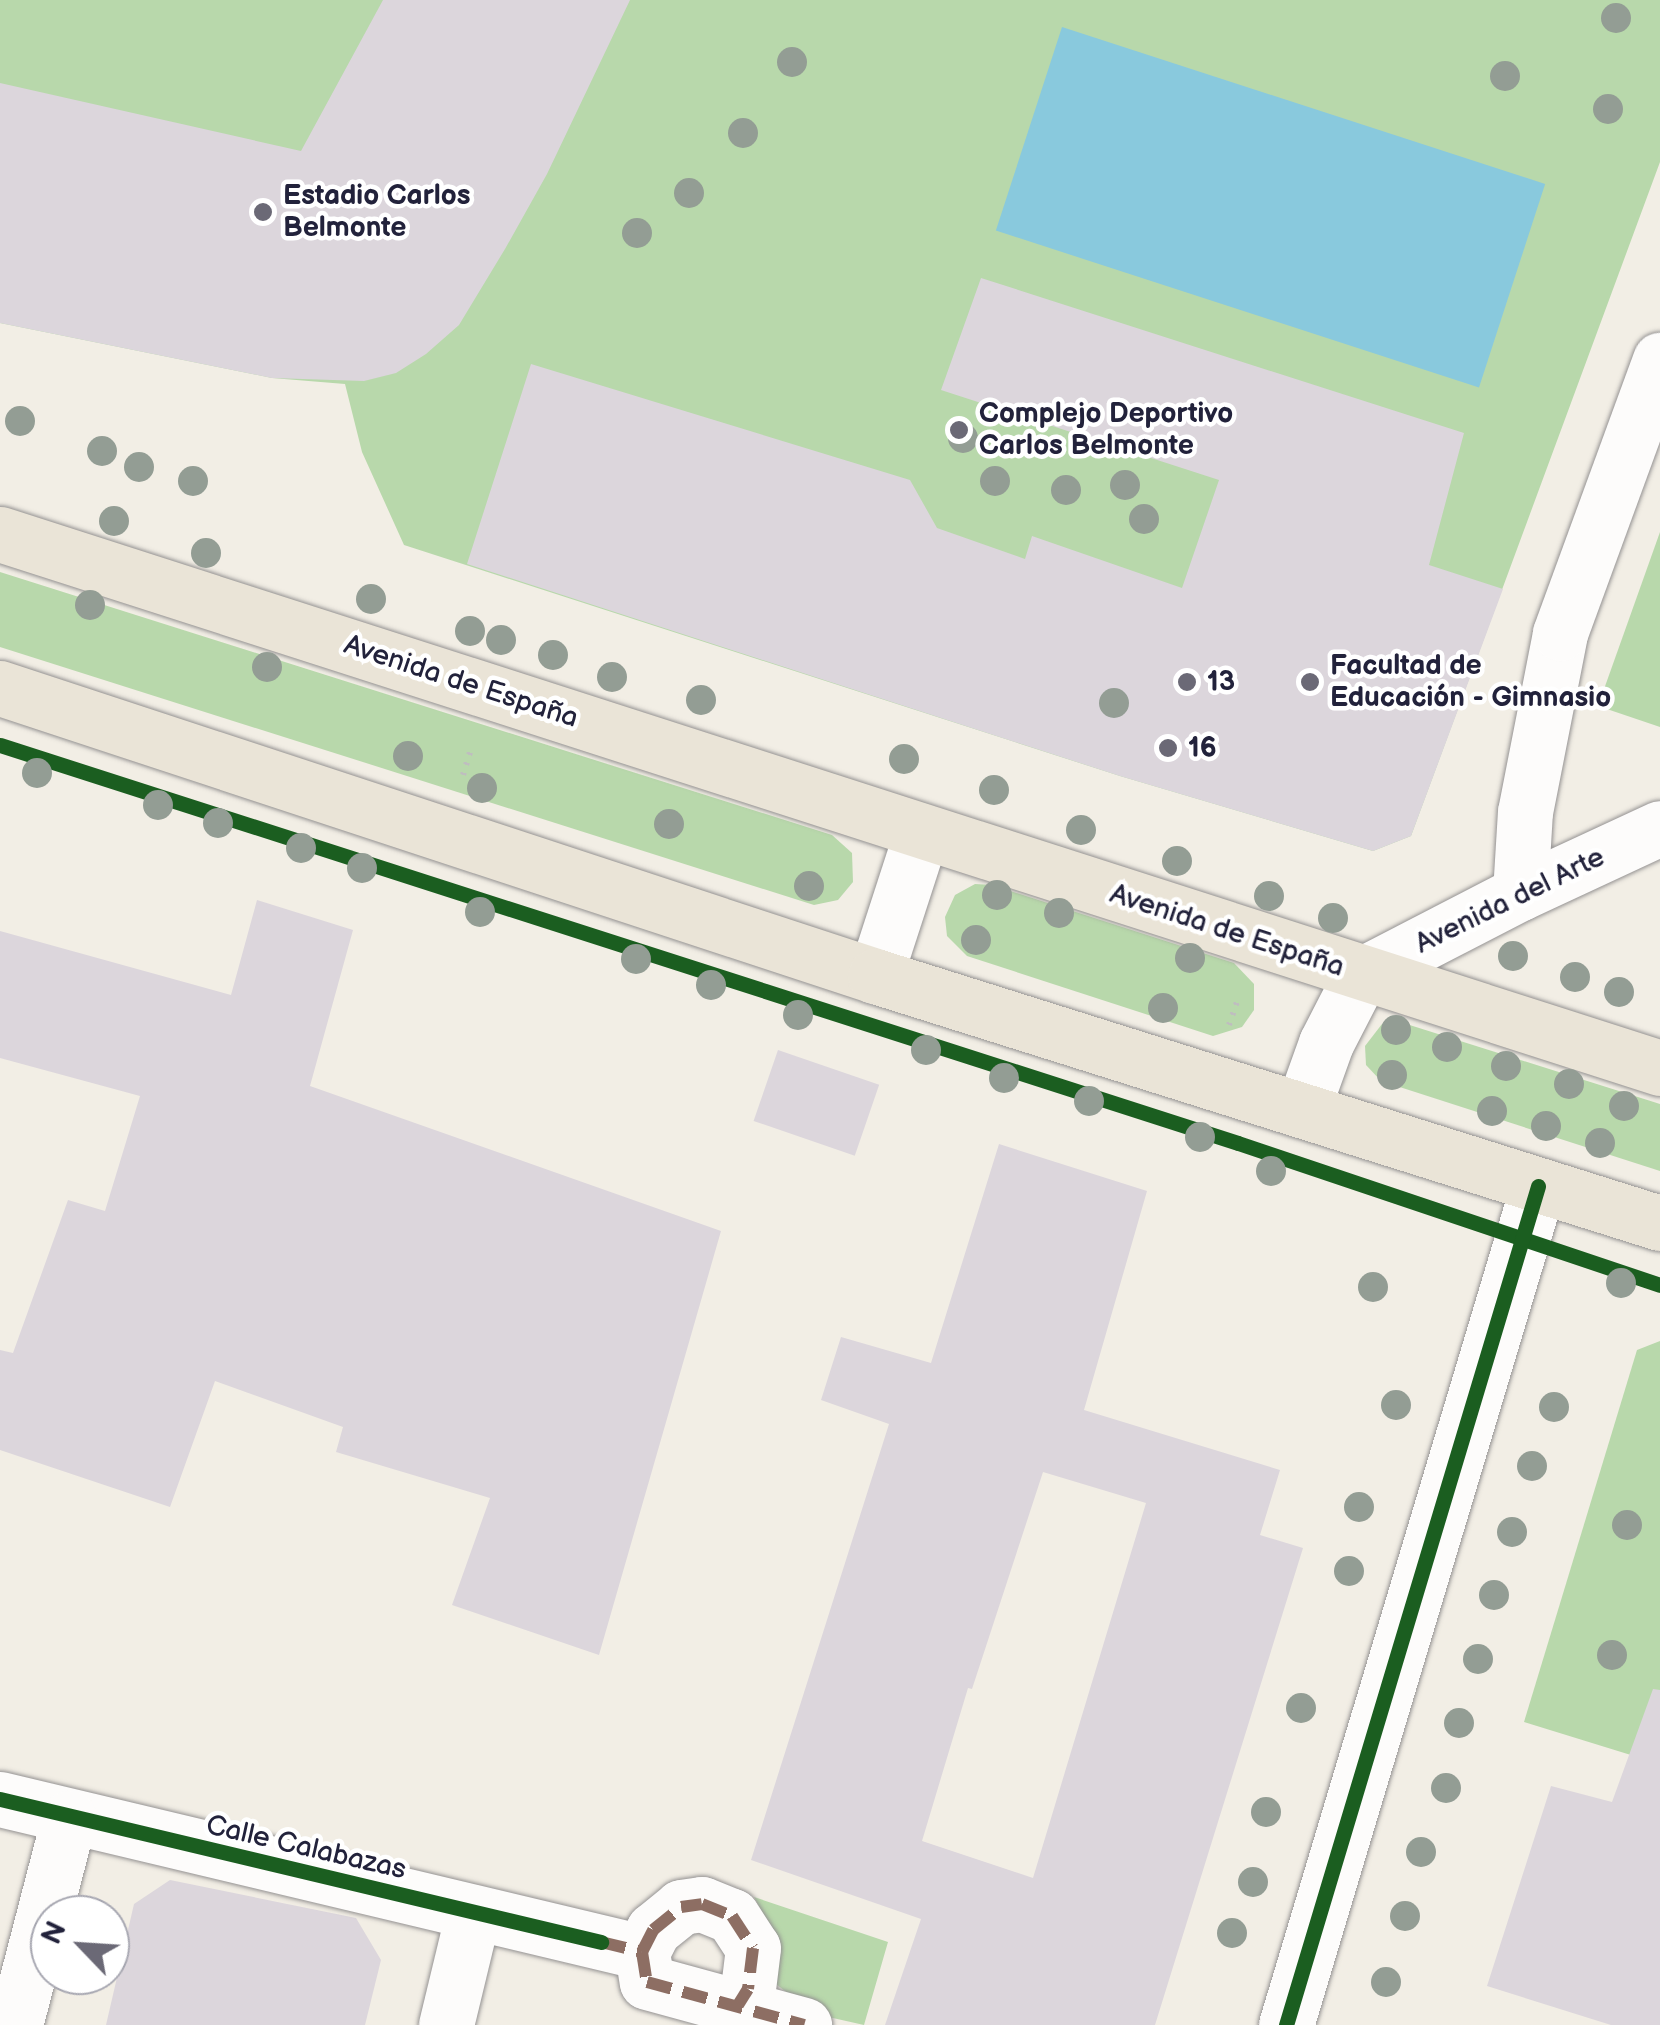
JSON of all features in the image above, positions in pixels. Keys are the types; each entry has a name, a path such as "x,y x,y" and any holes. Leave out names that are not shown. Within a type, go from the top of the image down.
{"main road":[{"name":"Avenida de España","path":"0,534 1361,975 1660,1068"},
{"path":"0,688 875,976 1660,1223"}],"street":[{"path":"1520,893 1525,812 1560,633 1660,360"},
{"path":"875,976 922,830"},
{"name":"Avenida del Arte","path":"1361,975 1520,893 1645,846"},
{"name":"Avenida de España","path":"1302,1110 1326,1043 1361,975"},
{"path":"1286,2025 1538,1186"},
{"name":"Calle Calabazas","path":"0,1799 621,1947"},
{"path":"15,2025 69,1818"},
{"path":"738,2004 748,1989 754,1948 732,1916 702,1904 680,1907 652,1930 621,1947 647,1982 804,2025"},
{"path":"446,2025 473,1913"}],"green space":[{"name":"Complejo Deportivo Carlos Belmonte","path":"0,0 1660,0 1660,162 1411,836 1373,851 1120,776 404,545 362,452 345,384 272,378 0,323"},
{"path":"1660,532 1660,727 1598,706"},
{"path":"0,572 832,835 852,853 853,882 838,900 814,905 0,647"},
{"path":"975,884 992,885 1234,963 1254,984 1254,1010 1242,1027 1213,1036 967,956 947,936 945,917 955,895"},
{"path":"1397,1021 1660,1104 1660,1171 1381,1081 1366,1065 1365,1046 1382,1024"},
{"path":"1660,1341 1660,1764 1524,1722 1637,1350"},
{"path":"754,1897 888,1942 864,2025 815,2014 772,1981 771,1928"}],"water":[{"path":"1062,27 1545,184 1479,388 996,231"}],"building":[{"name":"Estadio Carlos Belmonte","path":"383,0 630,0 547,174 505,249 459,325 426,354 396,373 364,381 272,378 0,323 0,83 301,151"},
{"path":"981,278 1464,433 1429,565 1503,589 1411,836 1373,851 1120,776 467,564 531,364 910,480 937,528 1025,559 1032,536 1182,588 1219,480 941,390"},
{"path":"257,900 353,930 310,1086 721,1231 599,1655 452,1605 490,1498 336,1452 343,1427 215,1381 170,1507 0,1450 0,1350 13,1353 68,1200 105,1211 140,1096 0,1058 0,931 231,995"},
{"path":"778,1050 879,1085 855,1156 754,1121"},
{"path":"999,1144 1147,1191 1084,1410 1280,1470 1260,1535 1303,1548 1155,2025 885,2025 921,1919 751,1860 889,1424 821,1400 841,1337 931,1363","holes":["1043,1472 1146,1503 1033,1878 922,1841 968,1688 972,1689"]},
{"path":"1653,1689 1660,1690 1660,2025 1611,2025 1487,1986 1551,1786 1612,1802"},
{"path":"170,1880 356,1918 381,1960 365,2025 106,2025 113,1995 130,1995 130,1921 134,1904"}],"marked path":[{"path":"642,1952 653,1930 681,1907 702,1904 732,1916 753,1948 748,1989 738,2005"},
{"path":"601,1942 642,1952"},
{"path":"642,1952 647,1982 804,2025"}],"cycle path":[{"path":"0,745 1238,1143 1660,1285"},
{"path":"1286,2025 1538,1186"},
{"path":"0,1799 601,1942"}],"place":[{"name":"Estadio Carlos Belmonte","path":"263,212"},
{"name":"Complejo Deportivo Carlos Belmonte","path":"959,430"},
{"name":"13","path":"1187,682"},
{"name":"Facultad de Educación - Gimnasio","path":"1310,682"},
{"name":"16","path":"1168,748"}]}
